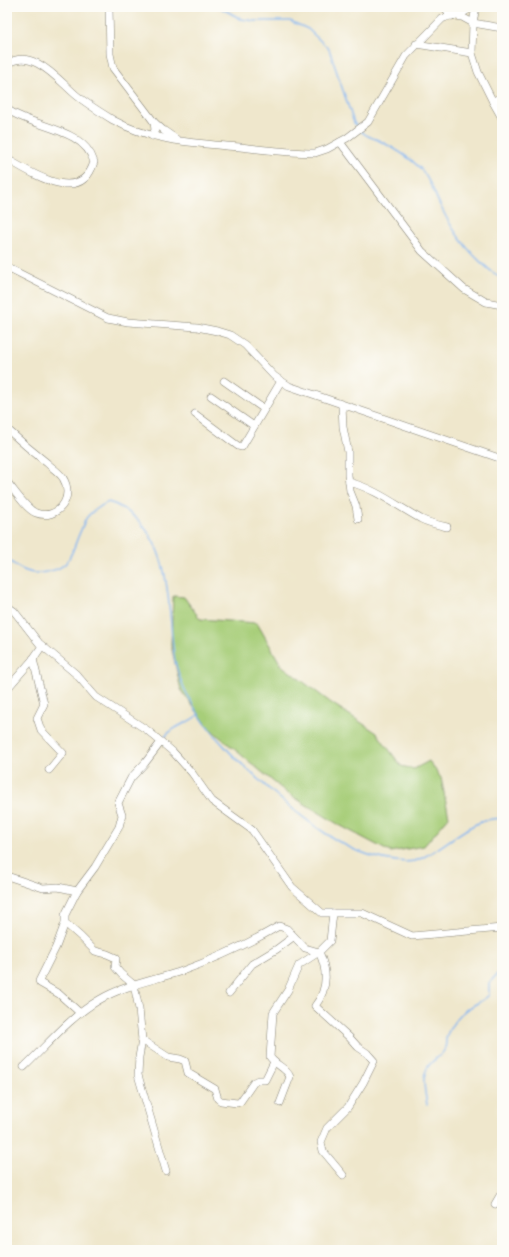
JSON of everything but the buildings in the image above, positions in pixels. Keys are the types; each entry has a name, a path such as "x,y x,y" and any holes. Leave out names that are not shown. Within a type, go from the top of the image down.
{"street":[{"path":"109,7 110,54 113,68 154,122 181,142"},
{"path":"444,7 452,16 462,16 473,23 502,28"},
{"path":"7,64 15,60 23,59 38,63 79,97 104,114 126,126 152,136 181,142 315,153 327,150 364,126 373,115 400,64 411,49 442,19 462,14 471,7"},
{"path":"476,7 473,23 472,53 478,72 502,118"},
{"path":"416,44 472,53"},
{"path":"493,102 502,96"},
{"path":"7,110 18,116 76,139 88,149 94,162 90,174 84,179 75,184 66,185 45,179 7,159"},
{"path":"152,136 155,130 154,122"},
{"path":"340,142 422,250 464,289 486,302 502,305"},
{"path":"7,267 108,318 128,322 198,327 230,335 245,345 274,376 298,390 502,459"},
{"path":"224,381 264,409"},
{"path":"196,414 240,446 244,445 281,381"},
{"path":"211,396 254,426"},
{"path":"342,404 343,427 348,452 350,491 356,506 358,519"},
{"path":"7,429 62,477 67,490 67,498 63,504 53,512 38,514 28,507 7,482"},
{"path":"349,482 377,493 422,519 448,527"},
{"path":"7,606 14,611 42,646 76,674 96,697 147,730 184,763 212,801 252,830 292,887 322,913 362,913 412,936 502,928"},
{"path":"7,689 34,659 42,646"},
{"path":"34,659 44,704 37,718 41,730 63,754 49,770"},
{"path":"79,1012 64,998 39,981 56,946 65,923 65,915 77,891 95,867 119,827 122,815 118,804 131,778 161,742"},
{"path":"7,876 43,888 58,887 77,891"},
{"path":"280,1103 290,1077 288,1072 274,1062 270,1057 273,1013 288,990 299,965 319,952 330,941 333,913"},
{"path":"65,923 96,951 116,958 114,967 134,985 139,1009 142,1040 138,1075 166,1171"},
{"path":"24,1067 79,1012 100,999 134,985 182,971 229,952 279,926 286,929 305,948 319,952"},
{"path":"229,994 252,964 277,949 293,937"},
{"path":"319,952 325,966 325,984 315,1006 358,1047 367,1053 374,1062 348,1107 327,1128 321,1142 324,1151 343,1175"},
{"path":"142,1040 168,1057 185,1061 188,1073 215,1089 217,1097 221,1101 240,1102 254,1082 258,1080 265,1080 274,1062"},
{"path":"496,1204 502,1192"}],"green space":[{"path":"173,596 184,597 200,619 257,623 281,665 330,702 377,733 401,766 414,769 429,761 441,778 449,817 424,846 390,852 341,826 287,793 209,728 181,690 171,645"}],"waterway":[{"path":"219,7 241,19 255,21 290,21 308,29 329,49 354,123 358,127"},
{"path":"360,130 366,135 400,152 423,171 438,202 459,238 483,264 502,279"},
{"path":"7,558 18,567 35,573 51,571 59,568 68,560 85,521 90,514 108,502 120,507 137,519 149,534 157,550 167,586 175,661 180,679 188,696 207,725 242,765 308,821 326,834 355,850 393,861 408,862 420,859 476,824 494,818 502,819"},
{"path":"164,738 172,730 198,715"},
{"path":"427,1105 424,1087 424,1076 426,1071 433,1061 443,1052 447,1036 454,1022 464,1011 489,995 489,983 502,969"}]}
